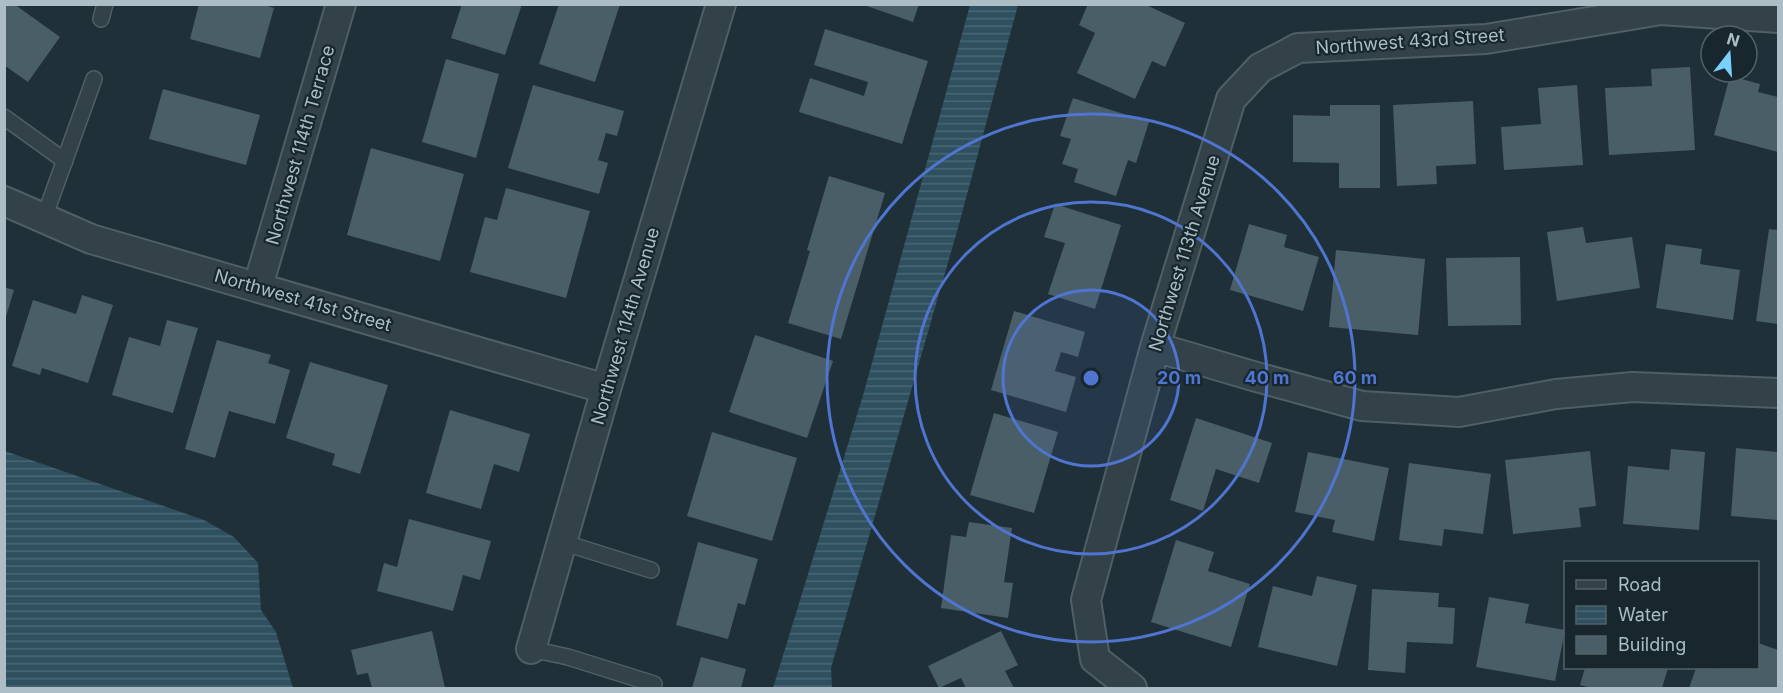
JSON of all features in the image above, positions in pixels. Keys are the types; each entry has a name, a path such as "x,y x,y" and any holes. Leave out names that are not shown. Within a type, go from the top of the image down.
{"street":[{"name":"Northwest 114th Terrace","path":"258,286 341,4"},
{"name":"Northwest 114th Avenue","path":"531,649 606,388 721,4"},
{"name":"Northwest 43rd Street","path":"1260,68 1298,48 1486,39 1661,10 1779,18"},
{"name":"Northwest 113th Avenue","path":"1132,688 1095,659 1086,600 1155,346 1231,99 1260,68"},
{"name":"Northwest 41st Street","path":"4,201 91,239 606,388"},
{"path":"1155,346 1362,406 1459,412 1556,394 1633,387 1779,393"}],"lane":[{"path":"44,218 94,79"},
{"path":"4,117 65,161"},
{"path":"562,542 651,570"},
{"path":"531,649 568,657 654,684"}],"water":[{"path":"970,5 1018,5 958,228 831,668 832,688 773,688 864,392"},
{"path":"5,451 204,520 234,537 258,563 261,610 276,632 293,688 5,688"}],"building":[{"path":"4,4 14,4 60,37 28,82 4,65"},
{"path":"199,4 261,4 274,8 260,58 190,39"},
{"path":"462,4 522,4 505,55 451,38"},
{"path":"559,4 620,4 595,82 539,64"},
{"path":"861,4 919,4 913,22"},
{"path":"1088,4 1144,4 1185,23 1165,67 1152,61 1135,99 1077,73 1095,33 1079,25"},
{"path":"825,29 928,61 902,144 799,112 810,78 864,96 868,82 814,65"},
{"path":"446,59 499,74 476,158 422,142"},
{"path":"1690,67 1695,150 1609,155 1605,88 1652,86 1651,69"},
{"path":"1728,84 1759,84 1760,84 1758,92 1778,97 1778,152 1714,135"},
{"path":"533,85 624,111 617,136 606,133 598,160 608,163 599,194 508,168"},
{"path":"1577,85 1583,165 1504,170 1501,127 1541,124 1538,88"},
{"path":"163,89 260,115 246,165 149,139"},
{"path":"1073,98 1149,122 1136,163 1128,160 1116,196 1074,182 1078,169 1062,164 1071,139 1060,136"},
{"path":"1473,101 1476,164 1436,166 1437,184 1397,186 1393,105"},
{"path":"1330,105 1380,105 1380,188 1339,188 1339,163 1293,162 1293,115 1330,116"},
{"path":"371,148 464,174 440,261 347,235"},
{"path":"829,176 885,193 841,339 788,323 810,251 807,250"},
{"path":"506,188 590,211 566,298 470,272 485,217 497,220"},
{"path":"1055,204 1121,225 1095,309 1048,294 1065,243 1044,237"},
{"path":"1249,224 1287,235 1284,247 1319,257 1303,311 1230,290"},
{"path":"1583,227 1586,243 1632,237 1640,288 1557,301 1547,232"},
{"path":"1769,229 1778,230 1778,324 1756,321"},
{"path":"1666,244 1702,249 1700,264 1740,270 1733,320 1656,308"},
{"path":"1336,250 1425,259 1418,335 1329,327"},
{"path":"1520,257 1521,325 1448,326 1446,258"},
{"path":"4,287 14,290 5,320 4,320"},
{"path":"82,295 113,305 88,383 42,368 40,375 12,366 33,300 76,314"},
{"path":"1014,311 1085,332 1078,357 1061,352 1055,371 1076,377 1066,412 991,390"},
{"path":"167,320 198,328 173,413 112,395 129,337 160,346"},
{"path":"755,335 833,361 807,438 729,412"},
{"path":"217,340 271,355 268,363 290,370 275,424 229,411 215,458 185,449"},
{"path":"310,362 388,385 360,474 332,465 335,454 286,438"},
{"path":"450,410 530,434 519,472 494,464 481,509 426,493"},
{"path":"994,413 1058,432 1034,513 970,495"},
{"path":"1196,418 1272,443 1259,483 1216,469 1203,511 1170,500"},
{"path":"712,432 797,458 772,541 687,516"},
{"path":"1736,448 1778,452 1778,520 1731,516"},
{"path":"1671,449 1705,452 1699,530 1623,524 1628,466 1669,470"},
{"path":"1590,451 1596,506 1579,508 1581,527 1513,534 1505,460"},
{"path":"1308,452 1389,468 1374,541 1332,532 1335,520 1295,512"},
{"path":"1409,463 1491,474 1483,534 1444,529 1442,546 1399,540"},
{"path":"409,519 491,541 480,580 463,575 453,611 377,591 384,563 397,567"},
{"path":"969,522 1012,528 1004,582 1013,583 1008,618 941,608 951,535 966,537"},
{"path":"1176,540 1214,552 1208,571 1250,584 1231,647 1151,622"},
{"path":"698,542 758,559 745,605 738,603 728,639 676,625"},
{"path":"1317,576 1357,585 1337,666 1258,647 1273,586 1312,596"},
{"path":"1372,589 1439,593 1438,607 1455,608 1453,644 1407,642 1405,673 1368,670"},
{"path":"1489,597 1529,604 1525,623 1564,630 1555,681 1476,667"},
{"path":"432,631 445,688 372,688 368,673 357,675 351,650"},
{"path":"1001,631 1018,665 1005,671 1014,688 966,688 961,678 939,688 928,666"},
{"path":"1759,643 1778,650 1778,688 1689,688 1696,669 1759,669"},
{"path":"701,657 746,669 741,688 692,688"},
{"path":"1585,669 1668,669 1662,688 1592,688 1580,685"}]}
